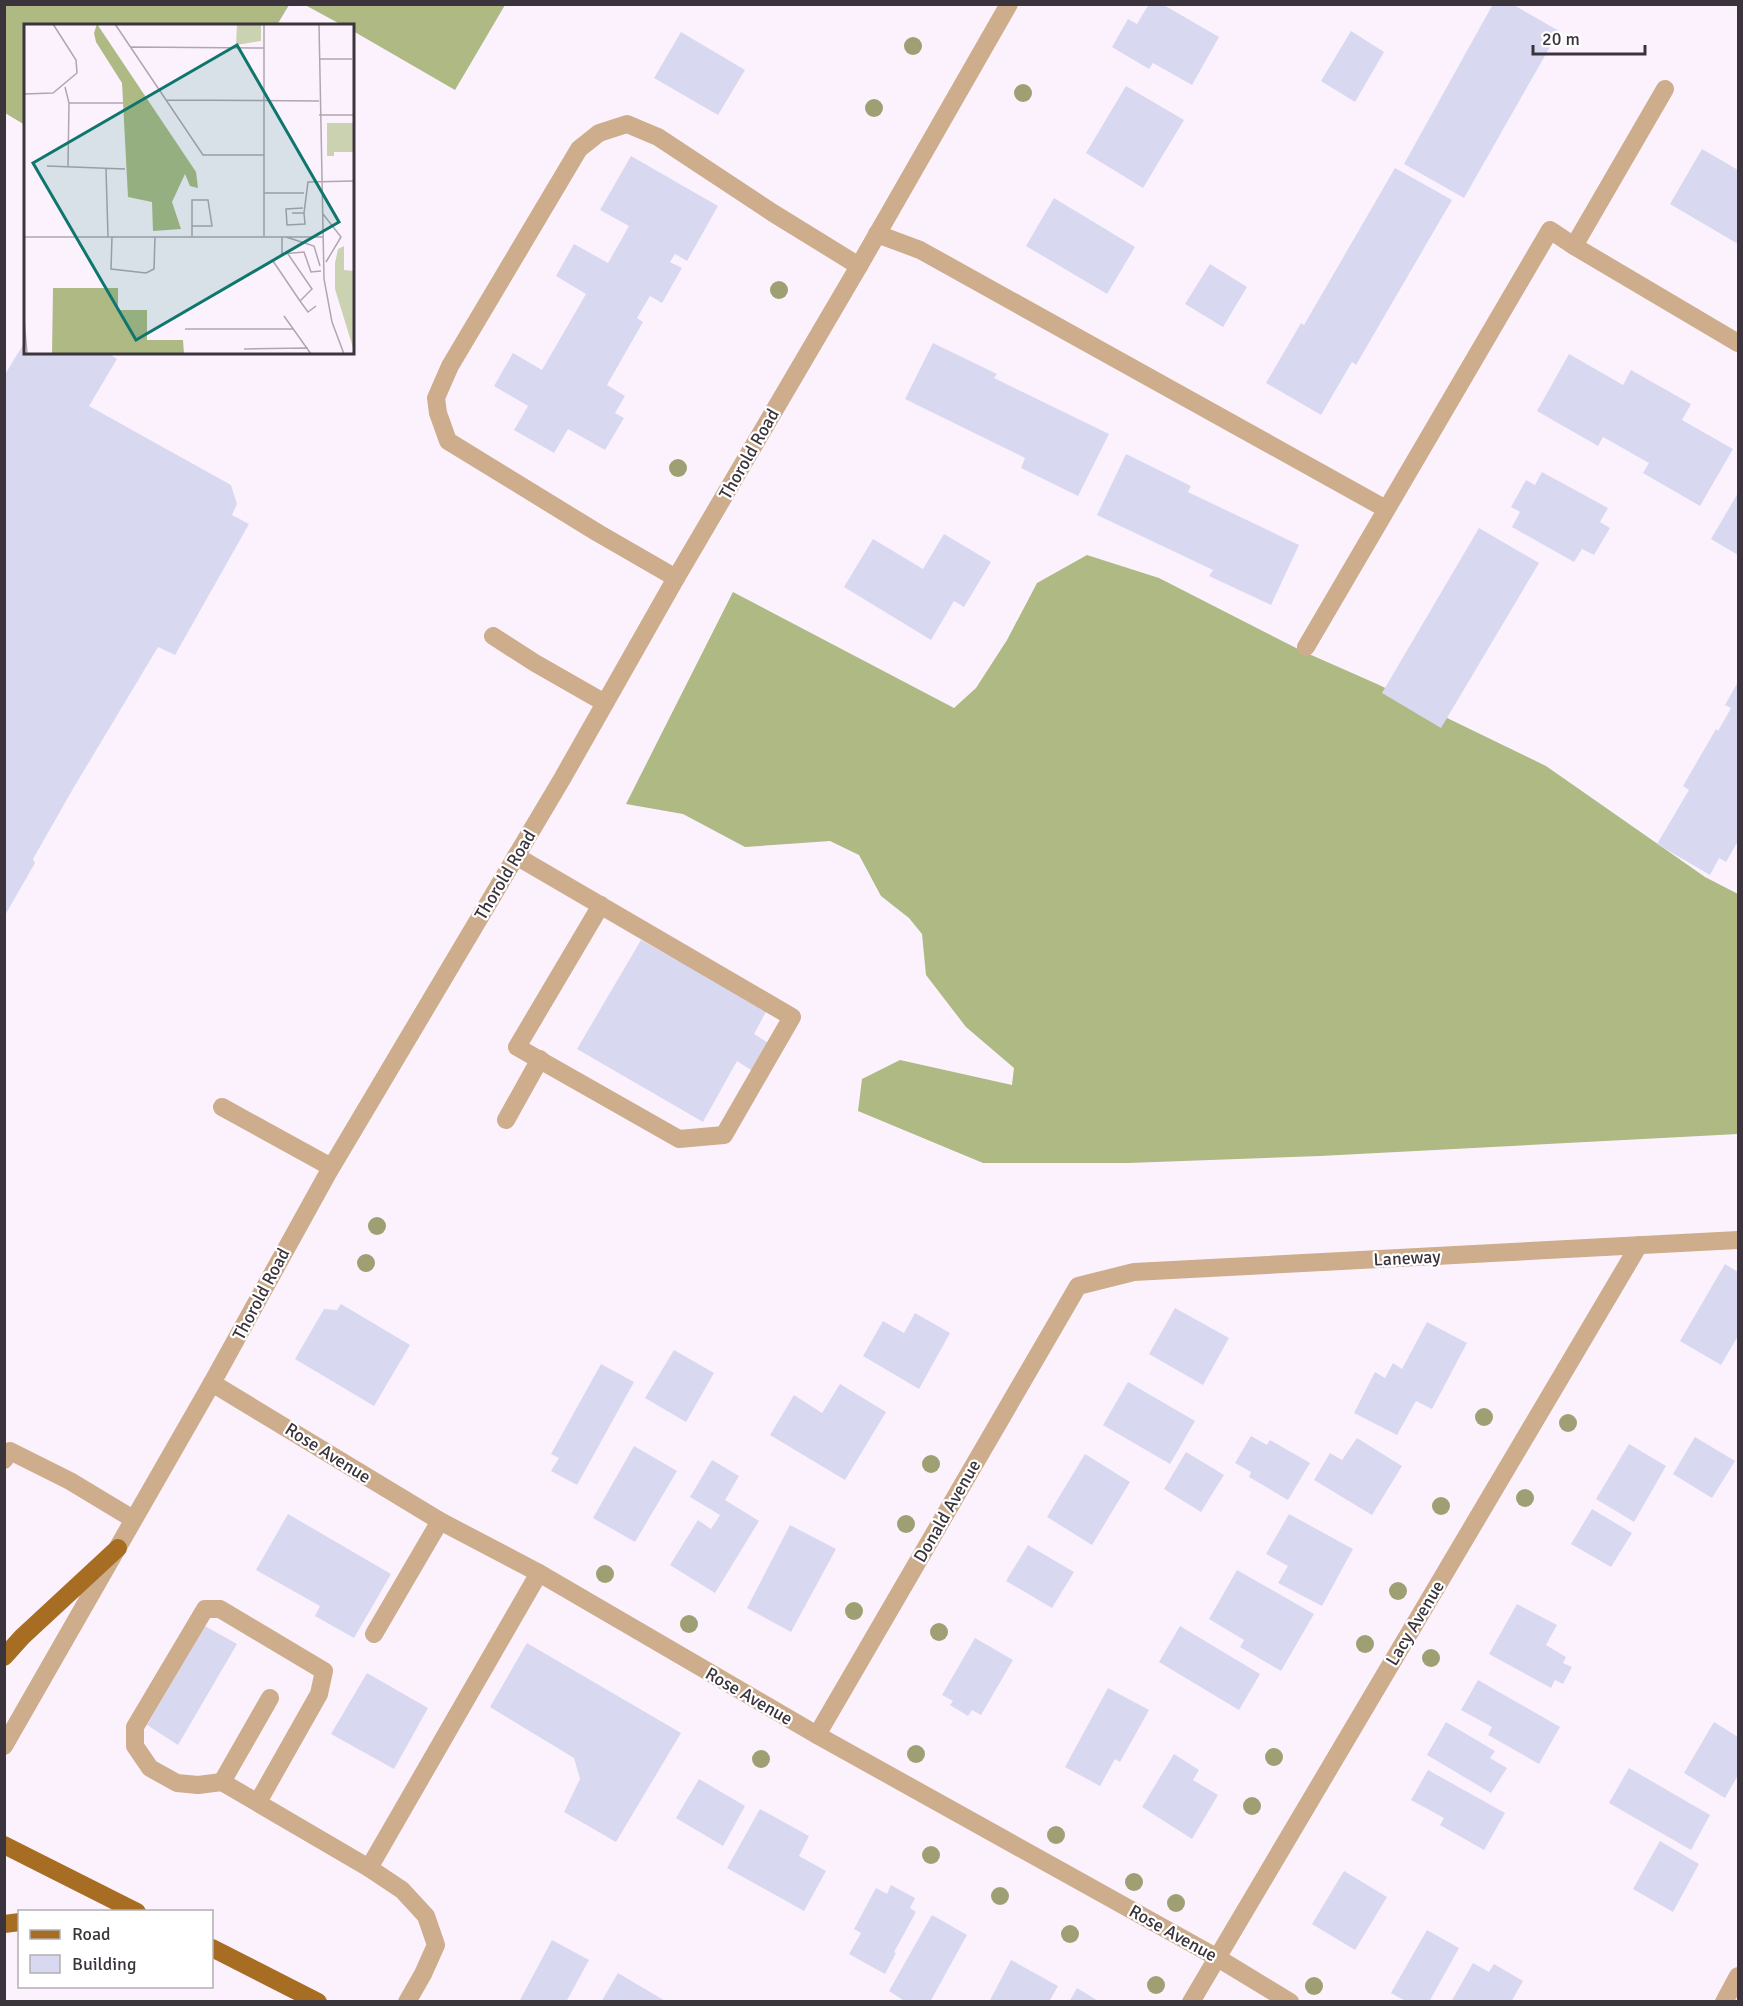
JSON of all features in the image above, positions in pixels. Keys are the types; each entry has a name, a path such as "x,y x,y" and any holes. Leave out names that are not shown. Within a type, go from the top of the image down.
{"main road":[{"path":"4,1657 22,1637 118,1548"},
{"path":"4,1845 135,1910"},
{"path":"213,1948 318,2001"}],"street":[{"name":"Thorold Road","path":"4,1746 212,1383 331,1167 516,856 1009,4"},
{"path":"1574,246 1665,89"},
{"path":"676,578 448,441 438,413 436,398 450,366 579,148 599,133 627,124 658,137 773,213 859,266"},
{"path":"1306,647 1550,230 1738,343"},
{"path":"877,234 920,250 1386,509"},
{"path":"493,636 605,703"},
{"path":"516,856 601,905 792,1017 724,1135 679,1139 517,1047 601,905"},
{"path":"506,1120 540,1059"},
{"path":"222,1107 331,1167"},
{"name":"Laneway","path":"1078,1286 1134,1272 1738,1240"},
{"name":"Lacy Avenue","path":"1191,2001 1639,1245"},
{"name":"Donald Avenue","path":"817,1735 1078,1286"},
{"name":"Rose Avenue","path":"212,1383 440,1521 538,1573 817,1735 1216,1957 1290,2001"},
{"path":"4,1460 10,1451 70,1481 133,1519"},
{"path":"374,1634 440,1521"},
{"path":"369,1868 538,1573"},
{"path":"258,1802 320,1694 324,1671 220,1609 205,1609 135,1727 135,1746 150,1768 177,1783 198,1785 222,1782 369,1868 402,1890 426,1916 436,1945 407,2001"},
{"path":"222,1782 270,1698"},
{"path":"1724,2001 1738,1976"}],"green space":[{"path":"5,4 289,4 278,24 24,24 24,124 5,113"},
{"path":"305,5 505,5 455,90 354,32 354,24 340,24"},
{"path":"1087,555 1159,578 1300,650 1377,684 1546,766 1705,877 1738,894 1738,1134 1320,1156 1128,1163 983,1163 858,1111 862,1079 900,1060 1012,1085 1014,1068 966,1027 926,975 922,934 909,918 881,896 859,855 830,841 745,847 683,814 626,804 733,592 954,708 976,688 1007,640 1037,583"}],"building":[{"path":"1149,4 1162,4 1219,37 1192,85 1153,63 1149,69 1112,47 1128,19 1137,24"},
{"path":"1493,4 1512,4 1559,31 1464,198 1404,164"},
{"path":"1351,31 1384,52 1355,102 1321,81"},
{"path":"681,32 745,70 718,115 654,78"},
{"path":"1126,86 1184,120 1143,188 1086,153"},
{"path":"1702,149 1738,170 1738,244 1670,204"},
{"path":"631,156 718,206 687,261 675,254 670,262 682,268 662,303 650,296 637,318 643,322 607,385 625,396 615,413 624,418 605,450 568,429 554,453 514,430 528,406 494,386 513,353 542,370 586,294 556,276 574,244 608,263 629,226 600,210"},
{"path":"1395,168 1452,200 1356,365 1352,362 1321,415 1266,383 1301,323 1304,325"},
{"path":"1054,198 1135,247 1107,294 1026,246"},
{"path":"1210,264 1247,287 1223,327 1185,304"},
{"path":"24,343 24,354 109,354 117,359 89,406 231,485 237,504 232,515 249,524 175,655 158,647 74,787 33,859 35,863 4,917 4,376"},
{"path":"933,343 997,374 994,378 1109,434 1078,496 1021,468 1025,458 905,399"},
{"path":"1569,354 1623,385 1631,370 1691,404 1682,420 1733,449 1700,506 1643,473 1649,463 1603,437 1598,446 1537,411"},
{"path":"1126,454 1191,486 1188,492 1299,545 1271,605 1209,576 1213,570 1097,515"},
{"path":"1542,472 1608,508 1600,522 1610,528 1594,555 1582,549 1574,562 1512,527 1520,512 1511,507 1526,480 1535,485"},
{"path":"1738,493 1738,555 1711,539"},
{"path":"1479,528 1539,563 1441,728 1382,693"},
{"path":"944,534 991,562 964,607 954,601 931,640 844,587 873,539 923,569"},
{"path":"1738,682 1738,841 1726,862 1719,858 1710,875 1657,844 1689,790 1683,786 1731,708 1725,705"},
{"path":"641,940 767,1010 754,1034 770,1044 754,1072 737,1061 703,1122 577,1049"},
{"path":"1725,1264 1738,1272 1738,1336 1721,1365 1680,1341"},
{"path":"341,1304 410,1345 374,1406 295,1359 324,1309 337,1310"},
{"path":"1175,1308 1229,1338 1203,1385 1149,1354"},
{"path":"915,1313 950,1333 919,1389 863,1356 883,1321 904,1333"},
{"path":"1427,1322 1467,1343 1432,1409 1416,1401 1397,1435 1354,1413 1375,1372 1385,1378 1393,1363 1402,1369"},
{"path":"674,1350 714,1373 686,1422 645,1398"},
{"path":"601,1364 634,1382 577,1485 551,1471 559,1458 551,1454"},
{"path":"1128,1382 1195,1421 1170,1464 1103,1425"},
{"path":"840,1384 886,1412 845,1480 770,1435 794,1395 822,1413"},
{"path":"1251,1436 1267,1445 1270,1440 1310,1463 1288,1500 1249,1477 1251,1472 1235,1463"},
{"path":"1695,1437 1735,1461 1712,1498 1673,1474"},
{"path":"1357,1438 1402,1466 1372,1515 1314,1480 1330,1453 1342,1460"},
{"path":"1629,1444 1666,1466 1634,1522 1596,1499"},
{"path":"634,1446 677,1471 635,1542 593,1518"},
{"path":"1186,1452 1224,1475 1201,1512 1164,1489"},
{"path":"1085,1454 1130,1482 1092,1545 1047,1517"},
{"path":"712,1460 739,1476 725,1500 759,1521 715,1593 670,1565 698,1520 711,1529 720,1515 690,1497"},
{"path":"1592,1509 1632,1533 1611,1567 1571,1544"},
{"path":"288,1514 391,1574 354,1638 315,1616 320,1606 256,1570"},
{"path":"1289,1514 1353,1549 1322,1606 1278,1583 1288,1566 1266,1554"},
{"path":"790,1525 836,1549 791,1632 747,1608"},
{"path":"1028,1545 1074,1572 1052,1608 1006,1581"},
{"path":"1237,1570 1314,1614 1281,1671 1240,1647 1244,1640 1209,1619"},
{"path":"1517,1604 1557,1625 1546,1645 1566,1657 1563,1663 1572,1667 1563,1684 1555,1680 1551,1688 1489,1654"},
{"path":"205,1626 237,1644 178,1745 147,1725"},
{"path":"1180,1626 1260,1674 1239,1710 1159,1662"},
{"path":"975,1638 1013,1660 981,1715 972,1710 968,1716 950,1705 953,1701 942,1695"},
{"path":"527,1643 681,1733 616,1842 564,1812 580,1779 574,1758 490,1707"},
{"path":"367,1673 428,1708 394,1769 331,1734"},
{"path":"1478,1680 1560,1727 1539,1764 1488,1735 1492,1727 1461,1710"},
{"path":"1108,1688 1149,1710 1120,1762 1115,1759 1100,1786 1065,1767"},
{"path":"1446,1722 1495,1751 1490,1758 1507,1768 1491,1793 1427,1755"},
{"path":"1714,1722 1738,1737 1738,1775 1725,1798 1684,1773"},
{"path":"1174,1754 1199,1770 1193,1780 1218,1795 1192,1839 1142,1807"},
{"path":"1629,1768 1710,1815 1691,1850 1609,1803"},
{"path":"1428,1770 1505,1813 1484,1850 1440,1825 1444,1818 1411,1800"},
{"path":"699,1779 745,1806 723,1846 676,1818"},
{"path":"760,1809 809,1836 799,1856 826,1871 804,1911 727,1868"},
{"path":"1660,1841 1699,1864 1673,1912 1633,1889"},
{"path":"1344,1871 1387,1897 1355,1950 1312,1924"},
{"path":"891,1885 915,1898 910,1908 916,1912 885,1974 849,1954 861,1933 854,1929 876,1888 887,1894"},
{"path":"932,1915 967,1935 930,2002 906,2002 889,1991"},
{"path":"1427,1930 1459,1948 1429,2002 1407,2002 1391,1993"},
{"path":"552,1940 589,1960 566,2002 519,2002"},
{"path":"1011,1960 1058,1986 1049,2002 989,2002"},
{"path":"1473,1963 1489,1972 1494,1964 1523,1981 1511,2002 1451,2002"},
{"path":"618,1973 667,2002 601,2002"},
{"path":"1077,1988 1100,2002 1069,2002"}]}
